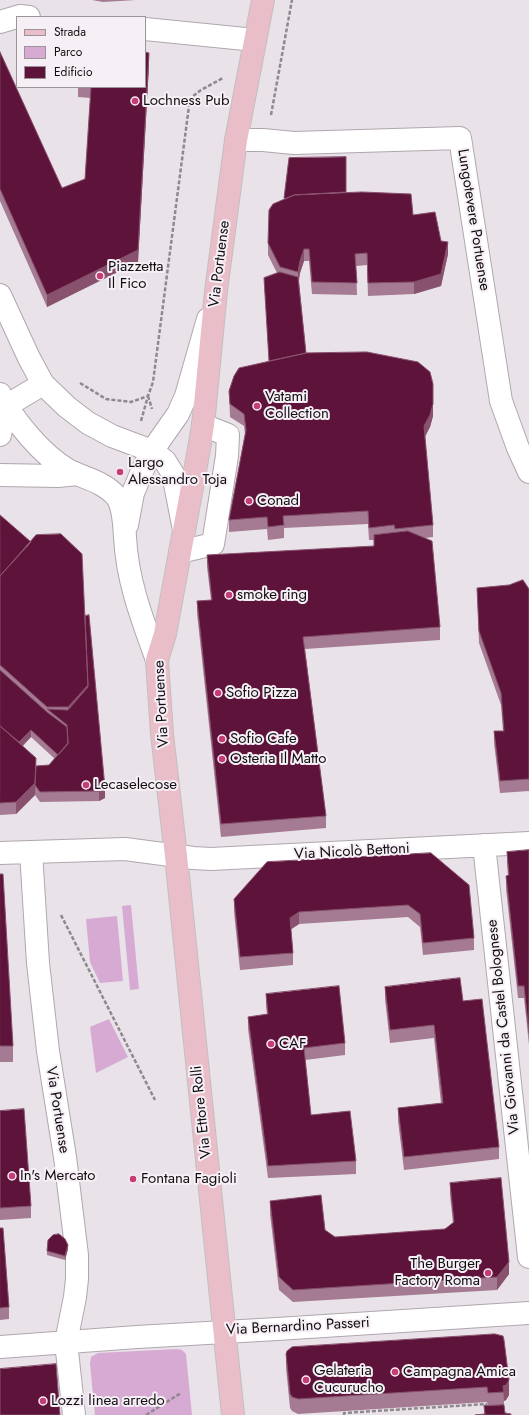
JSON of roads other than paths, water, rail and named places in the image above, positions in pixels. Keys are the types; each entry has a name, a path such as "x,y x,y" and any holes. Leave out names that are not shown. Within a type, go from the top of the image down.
{"main road":[{"name":"Via Portuense","path":"176,856 162,734 156,660 165,634 203,425 216,291 236,140 263,0"},
{"name":"Via Ettore Rolli","path":"176,856 233,1415"}],"street":[{"path":"146,29 255,40"},
{"name":"Lungotevere Portuense","path":"236,140 263,140 294,143 460,138 501,401 518,448 529,472"},
{"path":"125,533 134,493 142,471 152,451 178,414 186,396 216,291"},
{"path":"0,295 29,358 43,384 72,411 88,423 112,436 152,451"},
{"path":"3,400 43,384"},
{"path":"0,435 3,400"},
{"path":"3,400 31,438 43,451 60,464 107,488 115,495 121,507 126,552 132,585 156,660"},
{"path":"180,552 213,544 227,456 228,435 203,425"},
{"name":"Via Portuense","path":"152,451 165,461 173,474 184,530"},
{"path":"0,475 58,476 77,474"},
{"name":"Via Nicolò Bettoni","path":"0,853 125,849 202,859 223,859 529,842"},
{"name":"Via Giovanni da Castel Bolognese","path":"484,845 529,1256"},
{"name":"Via Portuense","path":"31,852 38,963 48,1051 66,1164 76,1255 76,1297 66,1342 74,1415"},
{"name":"Via Bernardino Passeri","path":"0,1347 529,1313"}],"place":[{"name":"Lochness Pub","path":"135,101"},
{"name":"Piazzetta Il Fico","path":"100,276"},
{"name":"Vatami Collection","path":"257,406"},
{"name":"Largo Alessandro Toja","path":"120,472"},
{"name":"Conad","path":"249,501"},
{"name":"smoke ring","path":"229,595"},
{"name":"Sofio Pizza","path":"218,693"},
{"name":"Sofio Cafe","path":"222,739"},
{"name":"Osteria Il Matto","path":"222,759"},
{"name":"Lecaselecose","path":"86,785"},
{"name":"CAF","path":"271,1044"},
{"name":"In's Mercato","path":"12,1176"},
{"name":"Fontana Fagioli","path":"133,1179"},
{"name":"The Burger Factory Roma","path":"488,1273"},
{"name":"Campagna Amica","path":"395,1372"},
{"name":"Gelateria Cucurucho","path":"306,1380"},
{"name":"Lozzi linea arredo","path":"43,1401"}]}
